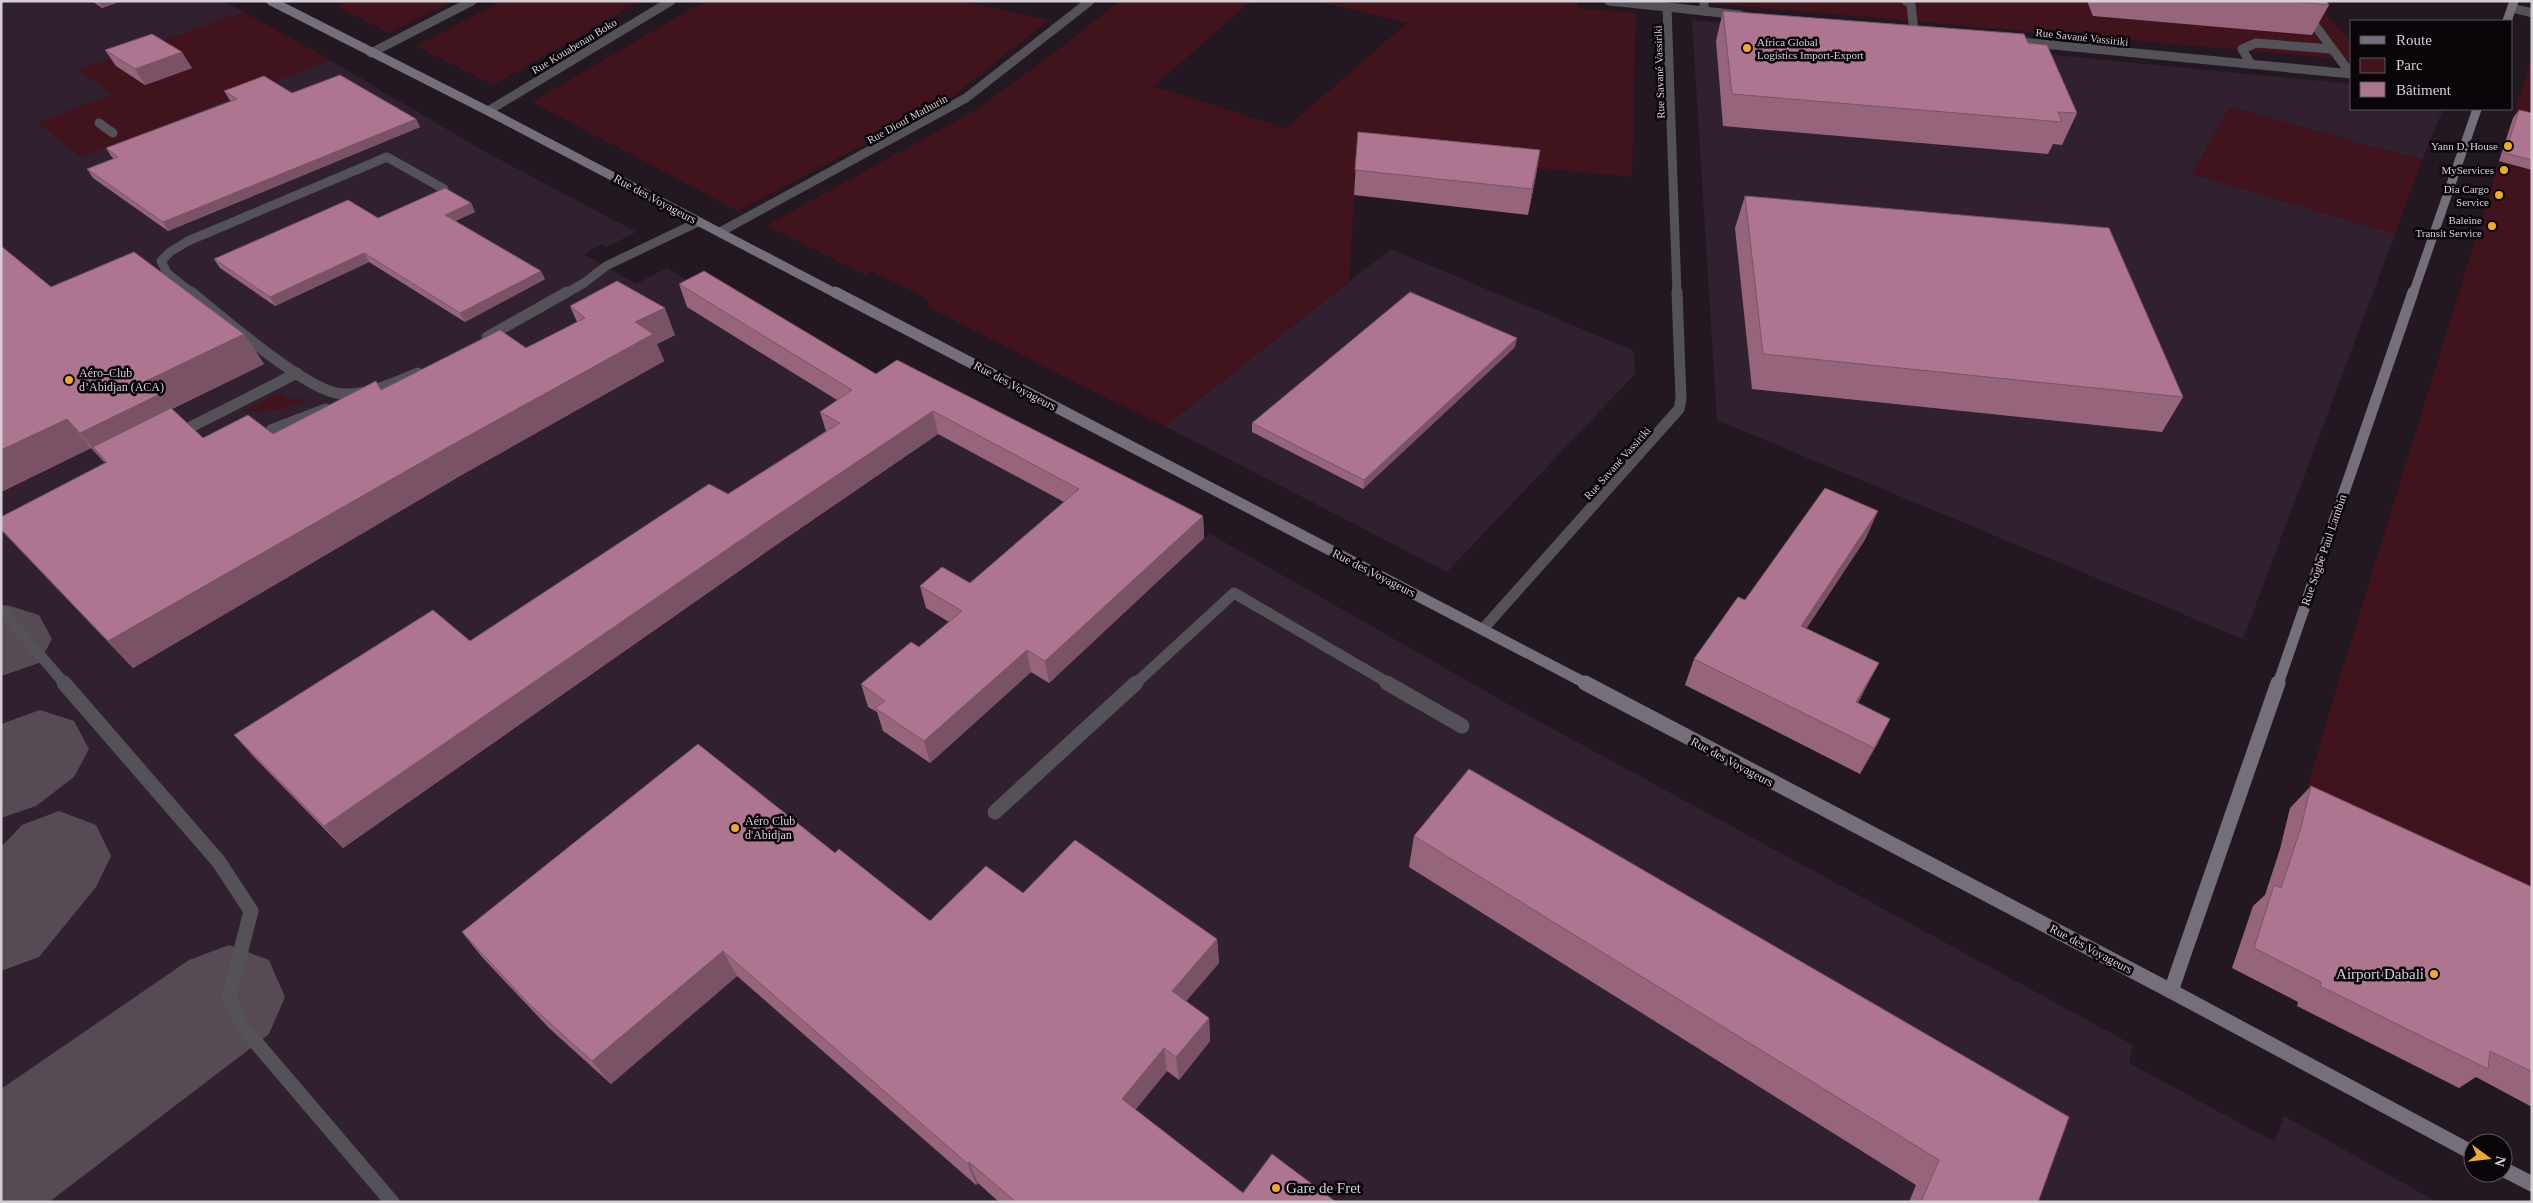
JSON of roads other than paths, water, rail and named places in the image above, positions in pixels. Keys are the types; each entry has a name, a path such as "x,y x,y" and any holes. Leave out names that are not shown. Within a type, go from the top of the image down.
{"street":[{"name":"Rue des Voyageurs","path":"271,1 488,111 1266,518 1483,629 2171,990 2463,1148"},
{"path":"371,53 472,1"},
{"name":"Rue Kouabenan Boko","path":"488,111 671,1"},
{"name":"Rue Diouf Mathurin","path":"720,232 931,119 966,98 1090,1"},
{"path":"1609,1 1667,8"},
{"path":"1906,1 1910,4 1914,32"},
{"path":"2297,1 2350,73"},
{"path":"2507,20 2513,5 2532,13"},
{"name":"Rue Savané Vassiriki","path":"1483,629 1679,410 1681,389 1667,8 1704,6 1752,16"},
{"name":"Rue Savané Vassiriki","path":"2003,40 2350,74"},
{"path":"2251,64 2242,48 2256,43 2331,49"},
{"name":"Rue Sogbe Paul Lambin","path":"2171,990 2476,110"},
{"path":"100,123 113,133"},
{"path":"375,389 337,393 324,389 297,373 167,273 161,261 170,252 188,241 387,157 444,189"},
{"path":"480,341 584,283 606,266 698,222"},
{"path":"271,430 430,368"},
{"path":"167,439 297,373"},
{"path":"995,812 1234,593 1462,726"},
{"path":"1,610 219,862 251,911 229,997 241,1025 392,1202"},
{"path":"2513,1174 2532,1184"}],"place":[{"name":"Africa Global Logistics Import-Export","path":"1747,48"},
{"name":"Yann D. House","path":"2508,146"},
{"name":"MyServices","path":"2504,170"},
{"name":"Dia Cargo Service","path":"2499,195"},
{"name":"Baleine Transit Service","path":"2492,226"},
{"name":"Aéro–Club d’Abidjan (ACA)","path":"69,380"},
{"name":"Aéro Club d'Abidjan","path":"735,828"},
{"name":"Airport Dabali","path":"2434,974"},
{"name":"Gare de Fret","path":"1276,1188"}]}
